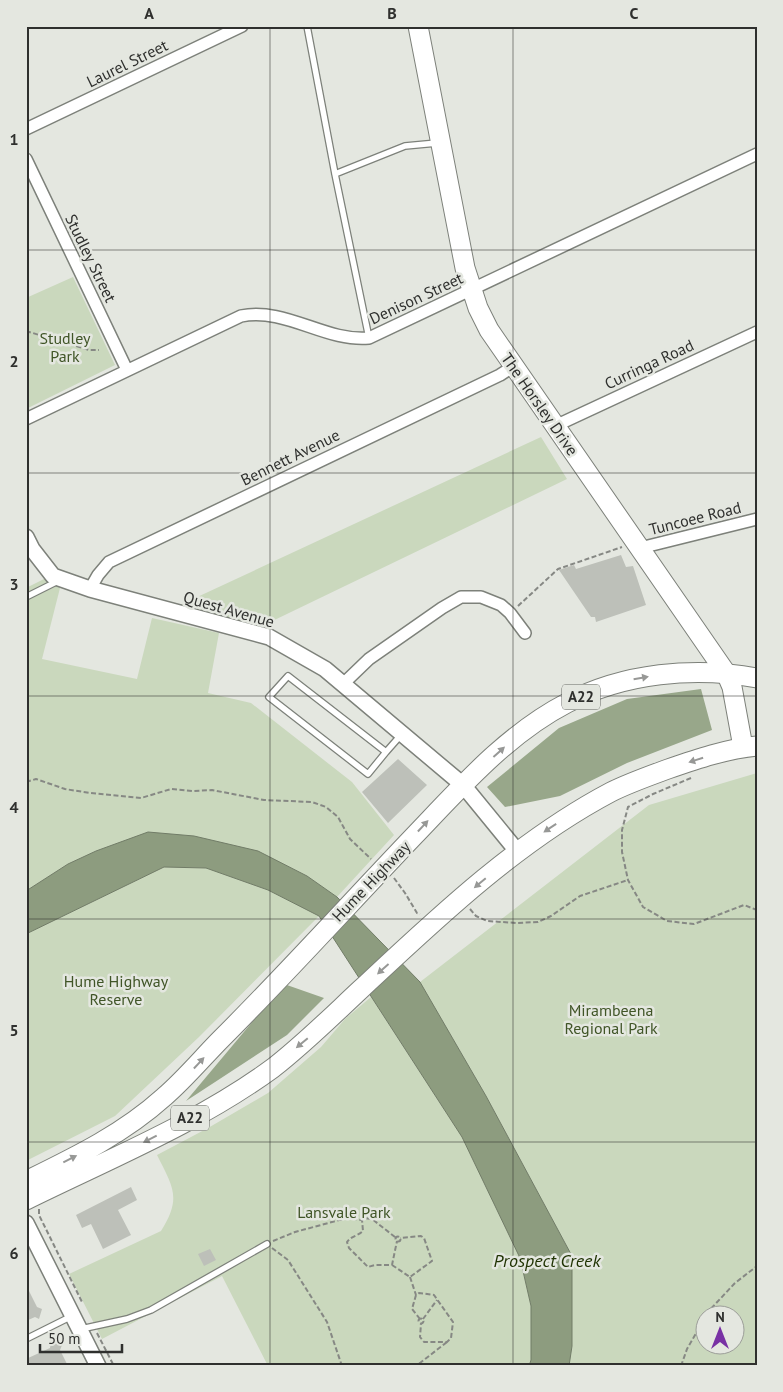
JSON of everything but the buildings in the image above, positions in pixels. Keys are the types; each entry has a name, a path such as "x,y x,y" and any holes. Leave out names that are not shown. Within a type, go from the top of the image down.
{"main road":[{"name":"The Horsley Drive","path":"418,26 465,268 471,290 489,330 555,426 632,547 726,673 750,746"},
{"name":"Hume Highway","path":"26,1181 96,1146 144,1114 182,1081 264,996 365,886 463,785 528,728 568,702 594,691 638,679 682,673 726,673 757,678"},
{"name":"A22","path":"33,1205 229,1097 275,1066 461,899 518,851 553,826 613,791 681,765 750,746"}],"street":[{"name":"Laurel Street","path":"26,129 242,26"},
{"name":"Denison Street","path":"26,419 231,320 252,314 274,316 349,338 369,338 757,154"},
{"name":"Studley Street","path":"26,159 127,370"},
{"name":"Curringa Road","path":"555,426 757,332"},
{"name":"Bennett Avenue","path":"90,589 98,575 109,562 491,379 514,366"},
{"name":"Tuncoee Road","path":"632,547 757,519"},
{"name":"Quest Avenue","path":"26,537 32,549 53,576 90,589 269,637 325,669 463,785 518,851"},
{"path":"343,684 369,659 461,597 471,596 491,600 510,613 525,633"},
{"path":"26,1223 81,1324 98,1366"}],"lane":[{"path":"307,26 369,338"},
{"path":"335,174 405,146 441,143"},
{"path":"26,598 61,579"},
{"path":"386,752 288,676 269,697 368,774 401,734"},
{"path":"26,1339 81,1324 127,1319 151,1310 266,1244"}],"path":[{"path":"26,331 89,350 99,350"},
{"path":"510,613 558,569 632,547"},
{"path":"695,776 653,794 628,808 622,830 622,852 628,880 643,907 667,921 694,924 744,905 757,910"},
{"path":"26,782 36,779 65,789 141,798 171,789 212,790 264,800 312,802 326,807 338,817 350,839 373,860"},
{"path":"390,874 405,893 417,913 423,915"},
{"path":"461,899 476,916 487,922 538,922 552,916 580,896 628,880"},
{"path":"33,1205 39,1215 81,1324 114,1366"},
{"path":"266,1244 295,1232 347,1218 372,1219 396,1237 421,1236 424,1238 432,1257 431,1263 410,1276"},
{"path":"362,1220 363,1231 350,1237 347,1242 349,1248 368,1267 392,1265 410,1276 416,1295 412,1310 421,1319"},
{"path":"392,1265 397,1241 396,1237"},
{"path":"397,1241 400,1238"},
{"path":"266,1244 288,1260 327,1322 342,1366"},
{"path":"716,1304 735,1282 757,1266"},
{"path":"412,1366 420,1363 451,1338 453,1322 434,1295 420,1293 416,1295"},
{"path":"438,1300 418,1322 421,1324 420,1336 424,1342 447,1342"},
{"path":"681,1366 686,1349 696,1332"}],"green space":[{"name":"Studley Park","path":"73,277 115,365 26,409 26,298"},
{"path":"541,437 567,479 262,626 180,605"},
{"path":"48,577 60,588 42,659 137,679 152,618 219,633 208,693 251,703 352,782 394,835 337,897 307,876 287,866 119,843 68,864 26,891 26,588"},
{"name":"Mirambeena Regional Park","path":"757,773 757,1366 569,1366 572,1345 572,1256 486,1096 420,982 649,805"},
{"name":"Hume Highway Reserve","path":"164,867 206,868 268,890 319,916 199,1037 115,1116 26,1161 26,934"},
{"name":"Lansvale Park","path":"371,997 462,1137 520,1258 531,1306 531,1360 529,1366 268,1366 222,1276 102,1339 69,1274 161,1231 168,1220 173,1193 171,1184 157,1155 268,1093 321,1047 345,1019"}],"shaded area":[{"path":"701,689 712,730 627,763 560,796 505,807 487,787 559,728 627,699"},
{"path":"284,984 324,998 287,1035 186,1101"}],"water":[{"name":"Prospect Creek","path":"148,832 194,836 258,851 307,876 337,897 420,982 486,1096 572,1256 572,1346 569,1366 529,1366 531,1360 531,1306 520,1258 462,1137 319,916 268,890 206,868 164,867 26,934 26,891 68,864 96,851"}]}
